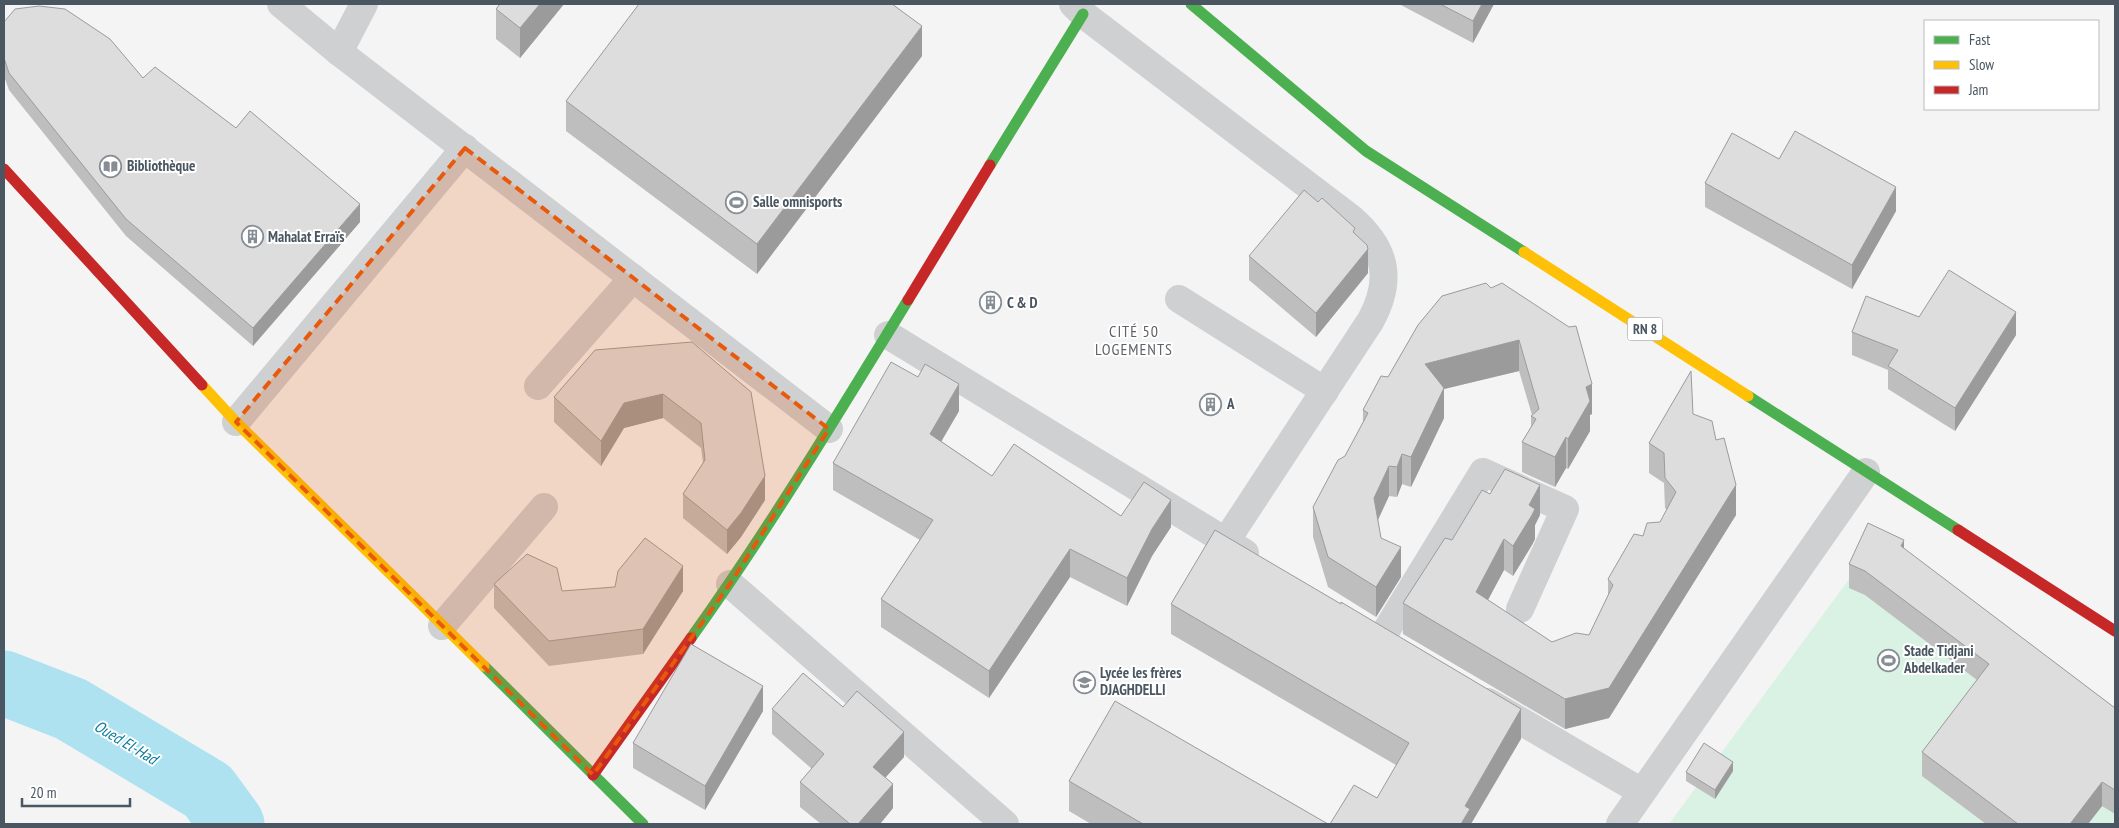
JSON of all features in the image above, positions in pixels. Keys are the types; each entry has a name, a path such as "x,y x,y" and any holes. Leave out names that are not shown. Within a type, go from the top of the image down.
{"street":[{"path":"281,4 339,52 830,429"},
{"path":"339,52 364,4"},
{"name":"RN 8","path":"1191,4 1366,151 2115,631"},
{"path":"593,775 730,584 830,429 888,335 1078,9 1352,219 1366,232 1377,248 1383,266 1384,284 1380,303 1325,391 1226,541"},
{"path":"236,422 465,148"},
{"path":"4,169 236,422 643,824"},
{"path":"538,386 633,278"},
{"path":"1179,299 1325,391"},
{"path":"888,335 1266,567"},
{"path":"1380,639 1483,472 1565,509 1520,609"},
{"path":"1620,824 1866,472"},
{"path":"442,626 544,507"},
{"path":"730,584 1005,824"},
{"path":"1356,624 1406,654"},
{"path":"1465,689 1642,792"}],"highlighted area":[{"path":"465,148 829,429 730,584 593,775 236,422"}],"green space":[{"name":"Stade Tidjani Abdelkader","path":"1858,567 2115,753 2115,824 1669,824"}],"building":[{"path":"500,4 540,4 520,28 496,9"},
{"name":"Salle omnisports","path":"639,4 892,4 922,26 757,244 566,101"},
{"path":"1440,4 1482,4 1473,21"},
{"path":"39,6 65,9 110,39 143,78 155,67 236,128 250,111 360,204 253,328 126,219 9,73 4,58 4,22 15,9"},
{"path":"1795,131 1896,187 1852,265 1705,183 1732,133 1779,159"},
{"path":"1304,190 1318,202 1322,198 1355,228 1353,232 1367,245 1368,249 1316,313 1249,256"},
{"path":"1949,270 2016,312 1955,408 1888,366 1898,350 1852,332 1866,296 1919,317"},
{"path":"1486,283 1491,288 1502,283 1569,327 1576,326 1592,384 1586,387 1590,401 1555,457 1522,442 1536,419 1531,416 1539,409 1519,340 1425,364 1444,388 1411,457 1402,454 1397,467 1389,466 1374,498 1381,538 1401,547 1376,587 1328,557 1313,507 1338,460 1345,456 1368,413 1363,410 1381,376 1388,377 1418,325 1442,296"},
{"path":"692,342 751,392 765,476 741,513 727,530 683,494 705,460 701,423 663,394 624,403 601,441 554,397 595,350"},
{"path":"891,362 918,377 925,364 959,384 930,434 992,476 1014,444 1121,516 1144,482 1171,500 1152,529 1127,578 1070,549 989,671 881,599 933,520 833,463"},
{"path":"1691,371 1693,414 1712,421 1716,440 1724,438 1736,485 1609,688 1565,699 1403,603 1445,538 1452,540 1482,490 1490,494 1505,469 1540,485 1529,505 1535,509 1513,546 1504,539 1476,592 1552,642 1576,633 1589,635 1613,585 1608,579 1634,534 1643,536 1647,523 1660,522 1676,492 1665,478 1664,453 1649,443"},
{"path":"1868,523 1904,540 1901,546 2115,708 2115,790 2102,782 2070,824 2018,824 1922,752 1989,664 1865,571 1849,564"},
{"path":"1215,530 1521,709 1465,806 1470,809 1461,824 1330,824 1354,785 1377,798 1409,743 1171,604"},
{"path":"645,538 683,566 643,629 549,641 494,584 527,554 557,568 562,591 615,587 618,571"},
{"path":"691,644 763,686 705,786 633,743"},
{"path":"803,673 843,707 857,691 904,732 873,767 893,784 858,824 850,824 800,782 824,754 772,709"},
{"path":"1115,701 1328,824 1143,824 1069,781"},
{"path":"1704,743 1733,762 1715,790 1686,772"}],"waterway":[{"name":"Oued El-Had","path":"4,683 71,709 208,791 232,824"}],"traffic: fast":[{"path":"1191,4 1366,151 1524,252"},
{"path":"990,165 1083,14"},
{"path":"691,638 775,513 908,300"},
{"path":"1748,396 1958,530"},
{"path":"484,666 643,824"}],"traffic: slow":[{"path":"1524,252 1748,396"},
{"path":"202,385 236,422 484,666"}],"traffic: jam":[{"path":"908,300 990,165"},
{"path":"4,169 202,385"},
{"path":"1958,530 2115,631"},
{"path":"593,775 691,638"}],"place":[{"name":"Bibliothèque","path":"111,166"},
{"name":"Salle omnisports","path":"737,202"},
{"name":"Mahalat Erraïs","path":"252,237"},
{"name":"C & D","path":"991,303"},
{"name":"A","path":"1211,404"},
{"name":"Stade Tidjani Abdelkader","path":"1888,660"},
{"name":"Lycée les frères DJAGHDELLI","path":"1084,682"}],"district":[{"name":"CITÉ 50 LOGEMENTS","path":"1134,340"}]}
